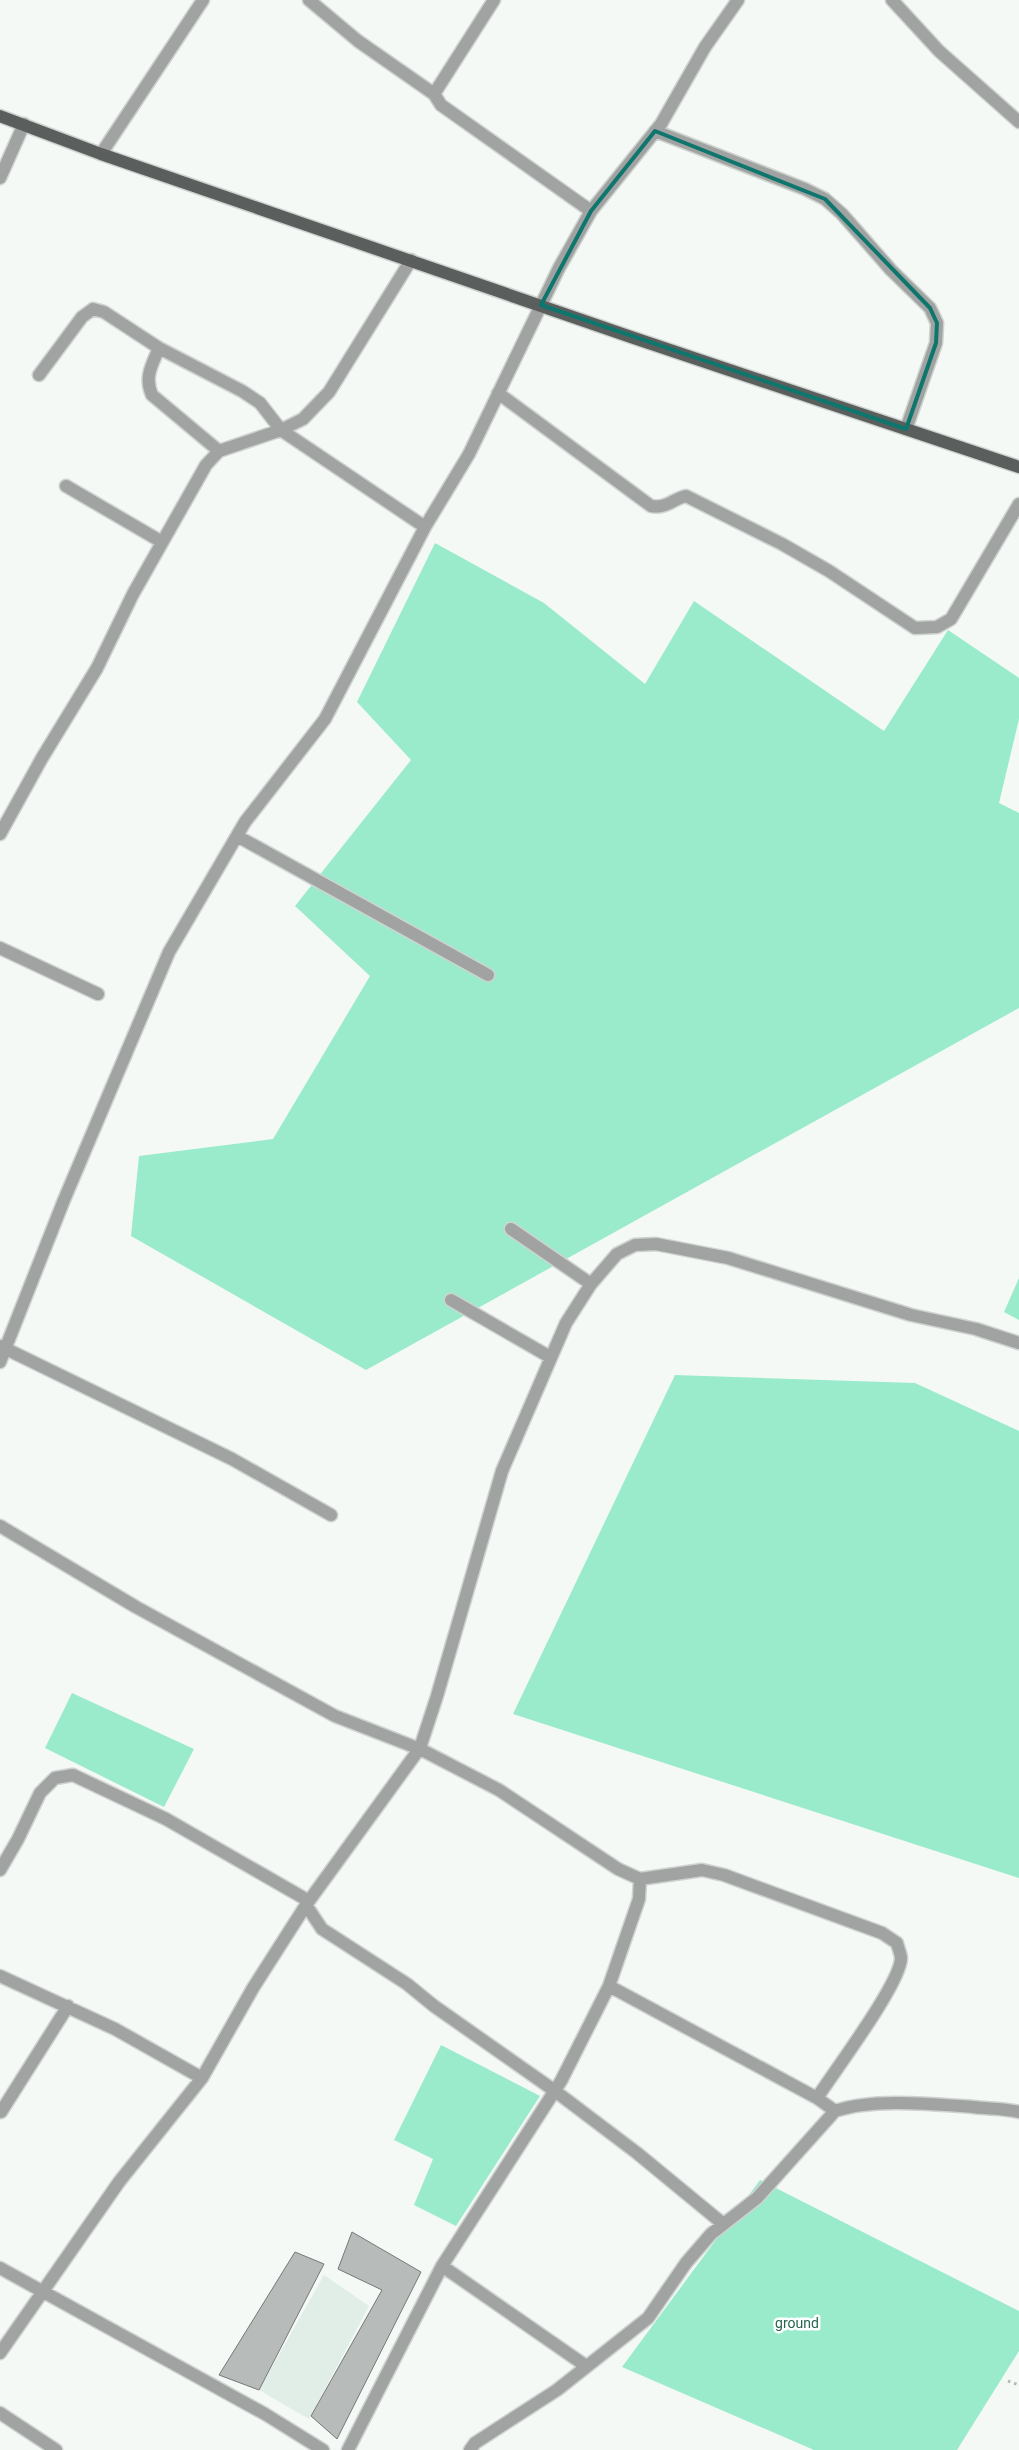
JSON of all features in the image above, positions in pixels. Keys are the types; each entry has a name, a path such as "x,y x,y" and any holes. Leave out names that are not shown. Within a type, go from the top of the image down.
{"main road":[{"path":"0,116 101,154 631,337 1019,467"}],"street":[{"path":"101,154 203,0"},
{"path":"309,0 358,41 434,94 441,105 591,211"},
{"path":"434,94 494,0"},
{"path":"0,1362 3,1347 169,952 245,822 325,719 425,528 469,454 558,268 591,211 655,131 705,47 738,0"},
{"path":"892,0 939,51 1019,122"},
{"path":"0,178 24,124"},
{"path":"655,131 805,189 825,199 842,214 891,270 930,308 937,323 936,342 906,429"},
{"path":"0,834 42,758 97,668 196,480 219,451 281,430 303,419 329,392 411,260"},
{"path":"39,375 82,317 93,309 104,312 160,348 242,391 260,404 281,430 425,528"},
{"path":"160,348 148,375 148,386 152,395 219,451"},
{"path":"498,393 651,506 660,508 677,498 686,496 806,558 915,628 937,627 951,619 1019,504"},
{"path":"66,486 162,542"},
{"path":"237,836 488,975"},
{"path":"0,948 98,994"},
{"path":"510,1229 591,1284"},
{"path":"0,2353 119,2182 202,2078 253,1988 308,1903 420,1748 437,1696 502,1471 566,1323 591,1284 617,1254 635,1245 656,1244 728,1258 911,1315 976,1329 1019,1343"},
{"path":"450,1300 550,1357"},
{"path":"3,1347 232,1459 331,1515"},
{"path":"0,1526 136,1607 335,1716 420,1748 498,1790 618,1869 640,1879 702,1870 724,1875 882,1933 897,1943 901,1959 896,1976 857,2039 817,2098"},
{"path":"0,1870 40,1794 55,1778 73,1775 166,1819 308,1903 322,1929 408,1984 434,2006 555,2091 637,2153 722,2223"},
{"path":"348,2450 442,2266 555,2091 609,1986 639,1899 640,1879"},
{"path":"0,1976 114,2029 202,2078"},
{"path":"609,1986 817,2098 835,2111"},
{"path":"1,2112 68,2006"},
{"path":"470,2450 476,2444 557,2390 648,2318 686,2263 722,2223 757,2198 835,2111 847,2107 922,2103 1003,2108 1019,2111"},
{"path":"442,2266 586,2366"},
{"path":"0,2268 265,2414 323,2450"},
{"path":"0,2413 56,2450"}],"path":[{"path":"1008,2381 1019,2385"}],"highlighted area":[{"path":"655,131 825,199 930,308 937,323 936,343 906,429 541,305 591,211"}],"shaded area":[{"path":"324,2275 369,2306 309,2419 259,2390"}],"green space":[{"path":"435,543 544,603 645,684 694,601 884,731 948,630 1019,678 1019,719 999,803 1019,813 1019,1008 366,1370 131,1236 139,1156 273,1139 370,976 295,906 411,760 357,702"},
{"path":"1019,1278 1019,1320 1004,1312"},
{"path":"675,1375 915,1383 1019,1431 1019,1878 513,1714"},
{"path":"72,1693 194,1749 164,1807 45,1748"},
{"path":"441,2045 540,2096 456,2226 414,2205 433,2159 394,2140"},
{"name":"ground","path":"760,2180 1019,2311 1019,2351 957,2450 814,2450 622,2367"}],"building":[{"path":"352,2232 421,2272 337,2439 311,2416 382,2290 338,2269"},
{"path":"295,2252 324,2264 259,2390 219,2375"}]}
